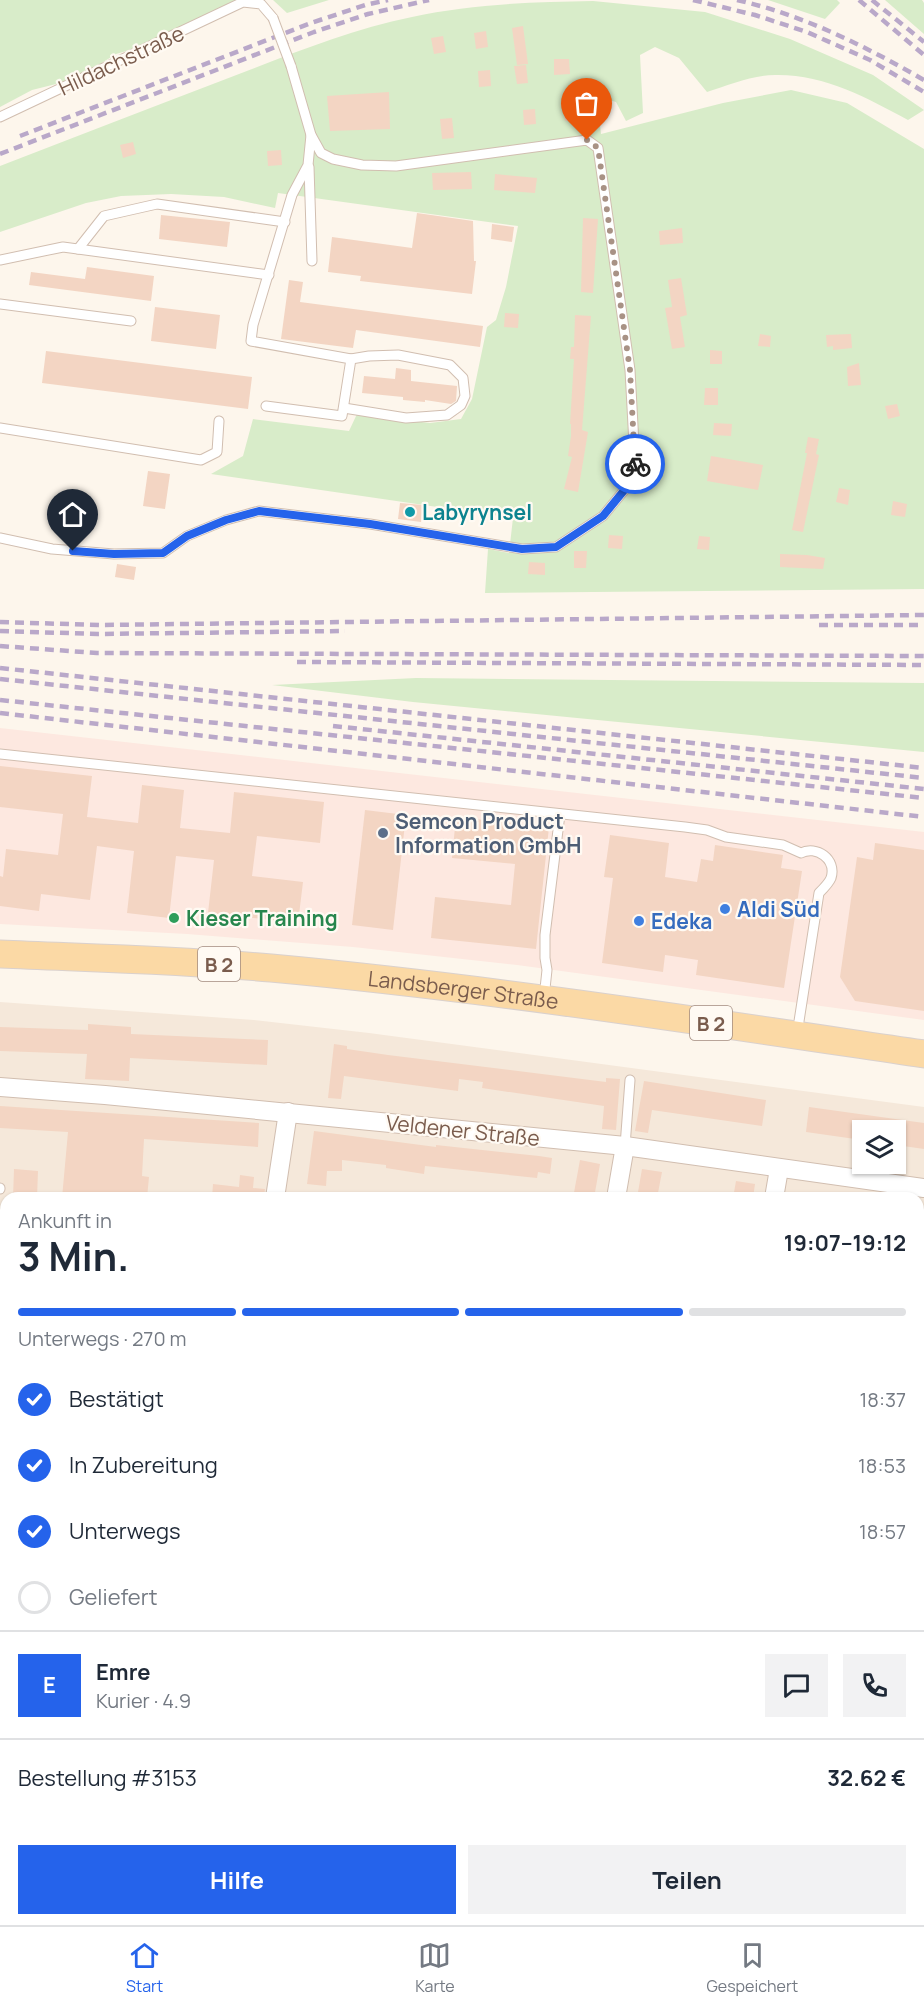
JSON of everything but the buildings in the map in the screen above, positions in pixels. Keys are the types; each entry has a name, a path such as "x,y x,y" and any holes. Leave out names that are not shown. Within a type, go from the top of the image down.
{"main road":[{"name":"Landsberger Straße","path":"0,954 262,968 358,977 543,1000 924,1054"}],"street":[{"name":"Veldener Straße","path":"0,1087 288,1112 625,1146 924,1188"},
{"path":"276,1192 288,1112"},
{"path":"617,1192 625,1146"},
{"path":"775,1192 779,1169"}],"lane":[{"name":"Hildachstraße","path":"0,117 243,3 261,4 273,18 291,66 311,135"},
{"path":"311,135 308,165 312,261"},
{"path":"0,538 52,549 114,554 163,553 187,536 226,520 259,511 370,524 522,549 556,547 603,516 631,482 635,463 630,370 598,148 587,140 396,166 362,165 333,159 321,153 311,135"},
{"path":"308,165 292,195 253,325 251,341 351,359 398,355 450,365 463,378 465,396 462,405 447,415 406,418 344,408"},
{"path":"78,249 104,216 157,204 285,222"},
{"path":"0,260 63,247 268,275"},
{"path":"0,304 131,321"},
{"path":"266,406 342,416 351,359"},
{"path":"0,428 201,460 217,452 219,421"},
{"path":"0,754 707,830 726,837 783,845 801,853 809,850 818,851 824,855 831,867 831,875 830,880 819,893 797,1035"},
{"path":"543,1000 547,970 545,935 560,814"},
{"path":"625,1146 630,1080"}],"shaded area":[{"path":"0,728 924,832 924,1020 517,965 353,947 187,934 0,924"},
{"path":"0,1002 254,1020 369,1033 924,1107 924,1192 0,1192"}],"green space":[{"path":"0,0 237,0 135,50 116,54 76,79 32,90 0,107"},
{"path":"273,0 329,0 287,13"},
{"path":"768,0 837,0 840,3 825,19"},
{"path":"885,0 922,0 924,3 924,34"},
{"path":"593,1 705,12 790,39 873,75 924,110 908,120 846,89 796,76 760,76 707,92 679,58 655,47 640,55 643,113 626,121 616,102 609,100 596,87 601,134 723,103 791,90 847,103 924,149 924,589 485,593 488,549 509,553 513,518 211,474 243,456 253,419 349,431 357,414 430,423 461,419 472,399 487,327 496,320 506,287 518,226 278,193 275,208 224,197 171,194 121,196 86,203 0,232 0,166 294,53 388,22 479,6"},
{"path":"416,678 924,683 924,752 413,702 272,685"}],"railway":[{"path":"20,136 311,23 388,0"},
{"path":"0,154 314,32 368,14 429,0"},
{"path":"693,0 755,15 807,32 870,60 924,92"},
{"path":"737,0 810,23 879,55 924,80"},
{"path":"859,0 924,55"},
{"path":"872,0 924,42"},
{"path":"0,622 99,625 924,615"},
{"path":"819,625 924,625"},
{"path":"0,631 98,634 345,631"},
{"path":"0,646 97,653 924,656"},
{"path":"297,662 924,665"},
{"path":"0,668 924,768"},
{"path":"0,679 924,778"},
{"path":"0,700 924,798"},
{"path":"0,713 924,817"},
{"path":"333,726 924,789"}],"way so far":[{"path":"587,140 598,148 630,370 635,464"}],"place":[{"name":"Labyrynsel","path":"410,512"},
{"name":"Semcon Product Information GmbH","path":"383,833"},
{"name":"Aldi Süd","path":"725,909"},
{"name":"Kieser Training","path":"174,918"},
{"name":"Edeka","path":"639,921"}],"route":[{"path":"73,551 114,554 163,553 187,536 226,520 259,511 370,524 522,549 556,547 603,516 631,482 635,464"}]}
